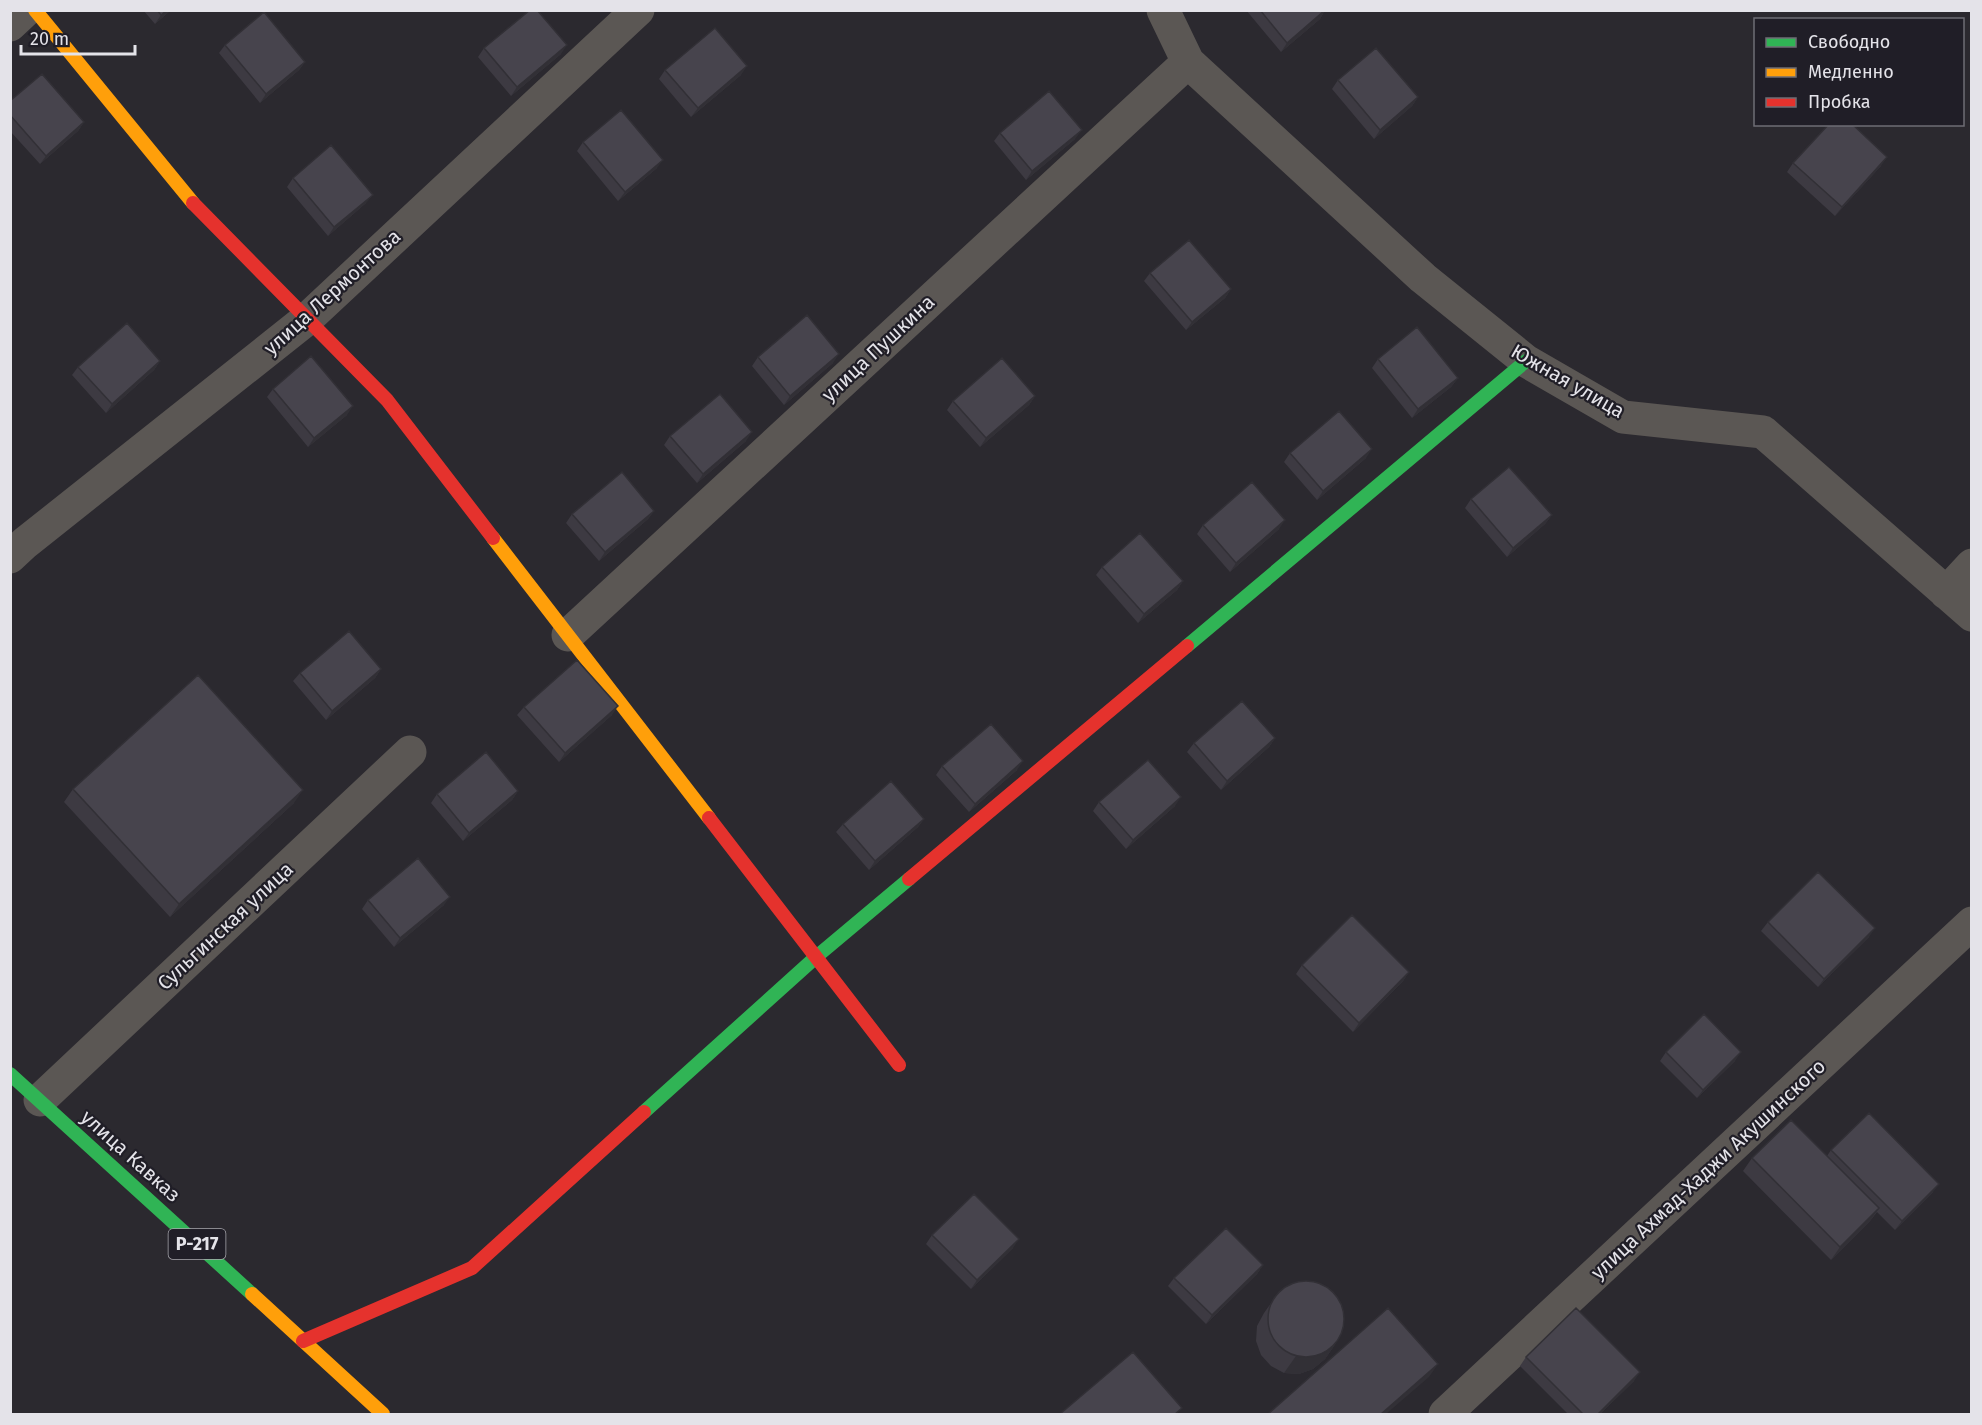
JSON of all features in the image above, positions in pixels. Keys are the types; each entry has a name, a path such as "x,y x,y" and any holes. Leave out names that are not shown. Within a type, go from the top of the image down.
{"main road":[{"path":"35,10 184,193 387,400 899,1065"},
{"path":"303,1341 472,1268 816,957 1526,361"},
{"name":"улица Кавказ","path":"10,1074 383,1414"}],"street":[{"path":"10,25 26,10"},
{"name":"улица Лермонтова","path":"10,557 307,319 638,10"},
{"name":"Южная улица","path":"1162,10 1188,62 1423,278 1526,361 1623,417 1763,432 1971,615"},
{"name":"улица Пушкина","path":"568,635 1188,62"},
{"path":"1946,592 1971,565"},
{"name":"Сульгинская улица","path":"40,1100 411,752"},
{"name":"улица Ахмад-Хаджи Акушинского","path":"1445,1414 1971,923"}],"building":[{"path":"157,10 167,10 161,15"},
{"path":"530,10 537,10 567,45 517,87 484,48"},
{"path":"1260,10 1325,10 1287,43"},
{"path":"264,12 305,62 266,94 225,45"},
{"path":"715,28 747,66 698,108 665,70"},
{"path":"1376,48 1418,97 1380,130 1338,80"},
{"path":"42,74 84,122 46,156 10,115 10,101"},
{"path":"1049,91 1082,130 1032,171 1000,133"},
{"path":"621,110 663,160 625,192 583,142"},
{"path":"1827,126 1854,126 1887,157 1842,207 1793,163"},
{"path":"331,145 373,195 334,227 293,178"},
{"path":"1189,240 1231,289 1192,322 1150,273"},
{"path":"807,315 839,354 790,396 758,357"},
{"path":"127,323 160,361 112,404 78,367"},
{"path":"1417,327 1458,378 1418,409 1378,359"},
{"path":"311,356 353,406 314,438 273,389"},
{"path":"1002,358 1035,396 986,438 953,401"},
{"path":"720,394 752,432 703,474 670,436"},
{"path":"1339,411 1372,449 1323,491 1290,453"},
{"path":"1509,467 1552,515 1513,548 1471,499"},
{"path":"622,472 654,511 605,552 572,514"},
{"path":"1252,482 1285,520 1236,563 1203,525"},
{"path":"1140,533 1183,581 1144,614 1102,567"},
{"path":"349,631 381,669 332,711 300,673"},
{"path":"577,660 618,706 565,753 524,707"},
{"path":"198,675 303,790 179,904 73,789"},
{"path":"1242,701 1275,738 1227,781 1194,743"},
{"path":"991,724 1023,761 975,804 942,766"},
{"path":"486,752 518,791 469,833 437,794"},
{"path":"1148,760 1181,797 1133,840 1099,802"},
{"path":"891,781 924,819 875,861 843,824"},
{"path":"418,858 450,897 400,938 368,900"},
{"path":"1818,872 1875,928 1824,979 1768,922"},
{"path":"1352,915 1409,972 1359,1023 1302,965"},
{"path":"1704,1014 1741,1052 1703,1090 1666,1052"},
{"path":"1869,1113 1939,1184 1902,1221 1831,1150"},
{"path":"1791,1120 1879,1208 1840,1247 1752,1158"},
{"path":"974,1194 1019,1239 977,1280 932,1235"},
{"path":"1226,1228 1263,1265 1212,1315 1174,1278"},
{"path":"1306,1281 1321,1284 1333,1292 1341,1304 1344,1319 1341,1334 1333,1346 1321,1354 1306,1357 1291,1354 1279,1346 1271,1334 1268,1319 1271,1304 1279,1292 1291,1284"},
{"path":"1388,1308 1438,1364 1381,1414 1268,1414"},
{"path":"1576,1308 1640,1372 1598,1414 1583,1414 1526,1357"},
{"path":"1133,1352 1182,1408 1175,1414 1060,1414"}],"traffic: fast":[{"path":"1187,646 1526,361"},
{"path":"644,1112 816,957 909,879"},
{"path":"10,1074 252,1294"}],"traffic: slow":[{"path":"35,10 193,203"},
{"path":"493,538 709,818"},
{"path":"252,1294 383,1414"}],"traffic: jam":[{"path":"193,203 387,400 493,538"},
{"path":"909,879 1187,646"},
{"path":"709,818 899,1065"},
{"path":"303,1341 472,1268 644,1112"}]}
